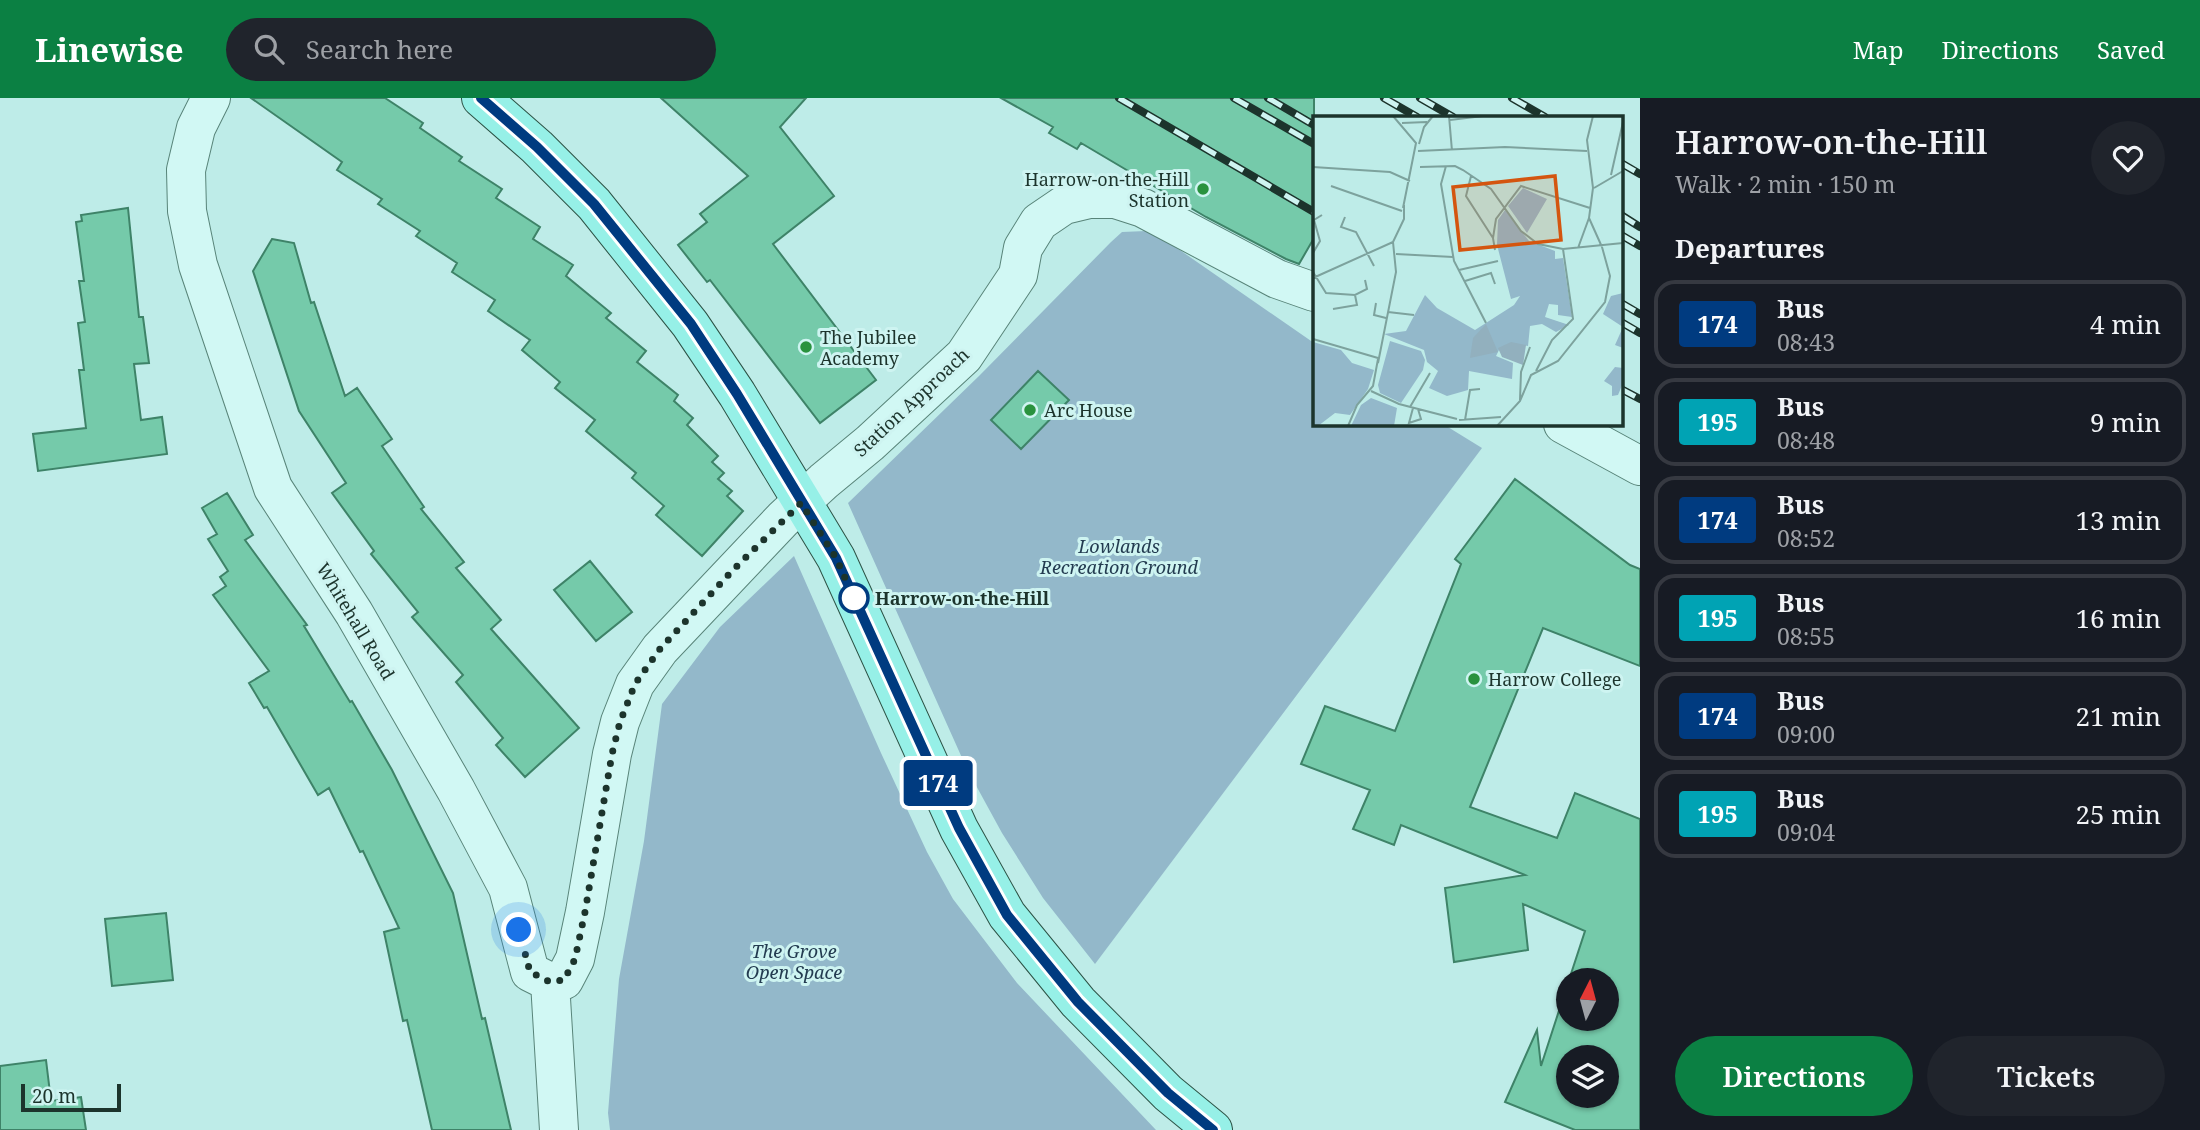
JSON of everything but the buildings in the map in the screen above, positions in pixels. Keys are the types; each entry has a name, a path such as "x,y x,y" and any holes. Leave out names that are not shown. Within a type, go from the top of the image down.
{"main road":[{"path":"481,98 537,147 594,204 691,324 737,394 836,558 959,828 1007,915 1078,1002 1168,1093 1213,1130"}],"street":[{"name":"Whitehall Road","path":"211,98 196,128 186,170 187,211 198,265 273,488 354,614 456,790 508,888 530,972 550,982"},
{"name":"Station Approach","path":"550,982 564,980 575,959 612,754 620,722 635,684 660,649 732,571 801,503 964,356 1018,275 1023,248 1039,222 1064,205 1089,199 1115,199 1143,208 1172,222 1277,279 1313,292"},
{"path":"1565,425 1640,466"},
{"path":"550,982 559,1130"}],"green space":[{"name":"Lowlands Recreation Ground","path":"1146,231 1161,237 1313,342 1313,425 1445,425 1482,448 1095,964 1043,898 1002,833 967,769 848,503 1122,232"},
{"name":"The Grove Open Space","path":"794,556 881,753 927,852 953,899 1017,983 1156,1130 610,1130 608,1113 619,979 644,841 662,704 720,627"}],"railway":[{"path":"1119,98 1313,211"},
{"path":"1234,98 1313,143"},
{"path":"1268,98 1313,124"},
{"path":"1384,98 1415,116"},
{"path":"1420,98 1451,116"},
{"path":"1512,98 1543,116"},
{"path":"1622,164 1640,174"},
{"path":"1622,216 1640,227"},
{"path":"1622,236 1640,246"},
{"path":"1622,304 1640,314"},
{"path":"1622,323 1640,333"},
{"path":"1622,390 1640,399"}],"bus line":[{"name":"174","path":"481,98 537,147 594,204 691,324 737,394 836,558 959,828 1007,915 1078,1002 1168,1093 1213,1130"}],"place":[{"name":"Harrow-on-the-Hill Station","path":"1203,189"},
{"name":"The Jubilee Academy","path":"806,347"},
{"name":"Arc House","path":"1030,410"},
{"name":"Harrow-on-the-Hill","path":"854,598"},
{"name":"Harrow College","path":"1474,679"}],"route":[{"path":"519,930 530,972 550,982 564,980 575,959 585,912 612,754 620,722 635,684 660,649 732,571 801,503 836,558 858,607 854,598"}]}
